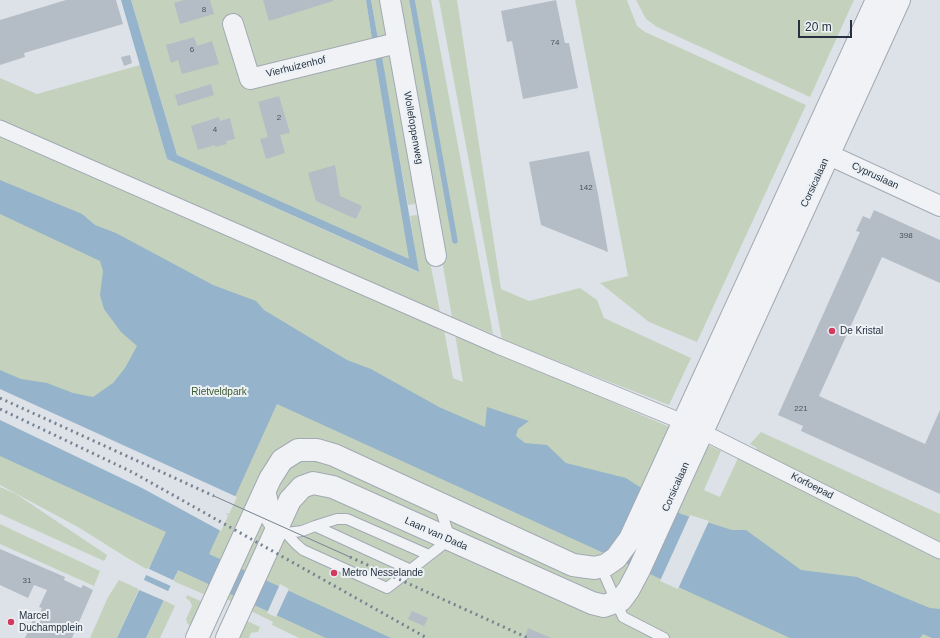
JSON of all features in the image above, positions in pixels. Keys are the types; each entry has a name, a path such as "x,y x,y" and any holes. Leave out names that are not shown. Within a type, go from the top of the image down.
{"street":[{"name":"Wollefoppenweg","path":"390,0 385,46 436,256"},
{"name":"Corsicalaan","path":"616,602 625,595 639,570 665,486 819,150 878,0"},
{"name":"Corsicalaan","path":"819,150 899,0"},
{"name":"Vierhuizenhof","path":"233,24 250,79 385,46"},
{"name":"Korfoepad","path":"0,128 498,346 692,427 940,551"},
{"name":"Cypruslaan","path":"819,150 940,206"},
{"path":"196,638 265,489 282,460 293,452 310,450 334,456 573,565 588,568 608,563"},
{"name":"Laan van Dada","path":"227,638 256,573 282,531 290,500 297,490 307,484 319,483 333,487 592,603 604,606 616,602"},
{"name":"Corsicalaan","path":"608,563 626,546 665,486"},
{"path":"265,489 271,518 282,531"}],"lane":[{"path":"282,531 303,550 387,588 450,539 439,504"},
{"path":"282,531 302,531 337,519 347,519 429,555"},
{"path":"315,526 411,570"},
{"path":"608,563 616,602 625,619 664,638"}],"green space":[{"path":"131,0 366,0 372,39 378,39 371,0 383,0 389,35 373,42 413,266 177,155"},
{"path":"396,0 431,0 493,334 452,317"},
{"path":"439,0 457,0 501,289 529,301 580,288 597,300 604,318 691,358 669,405 502,340"},
{"path":"575,0 627,0 637,26 645,32 806,105 697,342 649,322 600,283 628,276"},
{"path":"636,0 854,0 810,97 657,27 646,19"},
{"path":"381,55 393,55 418,201 414,204 408,205"},
{"name":"Rietveldpark","path":"140,65 167,159 418,272 410,216 416,215 421,217 440,312 434,310 438,327 444,330 453,378 463,382 455,334 674,429 721,451 704,490 720,497 738,458 746,462 757,448 750,444 761,432 940,514 940,638 299,638 272,625 273,622 211,591 208,596 173,581 176,575 151,564 148,570 78,527 0,485 0,78 37,94"},
{"path":"0,487 16,494 107,555 104,561 0,514"},
{"path":"0,524 100,571 94,586 0,544"},
{"path":"119,580 139,589 117,638 90,638 108,597"},
{"path":"187,595 205,603 193,630 187,623 186,619 192,606 190,601 186,598"},
{"path":"164,600 175,606 160,638 146,638"},
{"path":"243,619 260,627 258,632 251,633 249,638 234,638"}],"water":[{"path":"121,0 131,0 177,155 409,259 375,57 382,57 419,272 167,159"},
{"path":"366,0 371,0 378,39 372,39"},
{"path":"0,180 82,214 95,225 116,233 213,285 256,301 264,310 347,360 371,369 439,407 485,427 487,407 529,421 518,429 516,436 525,443 547,445 566,463 626,478 681,514 732,530 746,530 801,570 857,577 930,608 940,609 940,638 932,638 923,634 920,638 790,638 277,404 209,554 391,638 326,638 178,570 146,638 117,638 166,532 0,456 0,370 21,379 47,383 73,393 93,397 113,383 125,368 137,346 121,332 104,309 100,295 103,271 100,261 0,214"}],"pier":[{"path":"0,389 237,497 229,514 226,513 228,516 221,531 142,488 0,420"},
{"path":"690,515 709,521 678,589 660,581"},
{"path":"147,568 175,581 173,587 144,574"},
{"path":"142,579 170,592 165,601 137,589"},
{"path":"280,584 289,589 276,617 267,613"}],"building":[{"path":"66,0 116,0 123,24 24,53 25,57 0,65 0,20"},
{"path":"184,0 210,0 214,14 180,24 174,3"},
{"path":"263,0 333,0 333,1 269,21"},
{"path":"556,0 565,43 569,43 578,88 523,99 512,41 507,42 501,11"},
{"path":"194,37 197,46 212,41 219,64 182,74 178,60 171,63 166,45"},
{"path":"130,55 132,63 124,66 121,57"},
{"path":"211,84 214,95 178,106 175,95"},
{"path":"279,96 290,133 280,135 285,153 266,159 260,139 268,137 258,102"},
{"path":"219,117 220,121 230,118 235,139 226,141 227,144 215,147 215,145 198,150 191,126"},
{"path":"589,151 608,252 541,225 529,162"},
{"path":"335,165 340,196 362,206 356,219 316,201 308,173"},
{"name":"De Kristal","path":"874,210 940,240 940,283 882,257 819,396 925,444 940,410 940,494 801,431 803,426 778,415 860,232 856,231 863,216 870,219"},
{"path":"0,549 65,577 64,580 81,588 83,585 93,590 72,638 25,638 33,620 36,622 42,608 39,607 47,590 34,585 28,598 0,585"},
{"path":"412,611 428,618 424,626 408,619"},
{"path":"528,628 551,638 525,638"}],"waterway":[{"path":"412,0 455,241"}],"tram line":[{"path":"214,496 350,557"}],"railway":[{"path":"0,398 214,496"},
{"path":"0,409 132,472 427,638"},
{"path":"350,557 528,638"}],"place":[{"name":"De Kristal","path":"832,331"},
{"name":"Metro Nesselande","path":"334,573"},
{"name":"Marcel Duchampplein","path":"11,622"}]}
